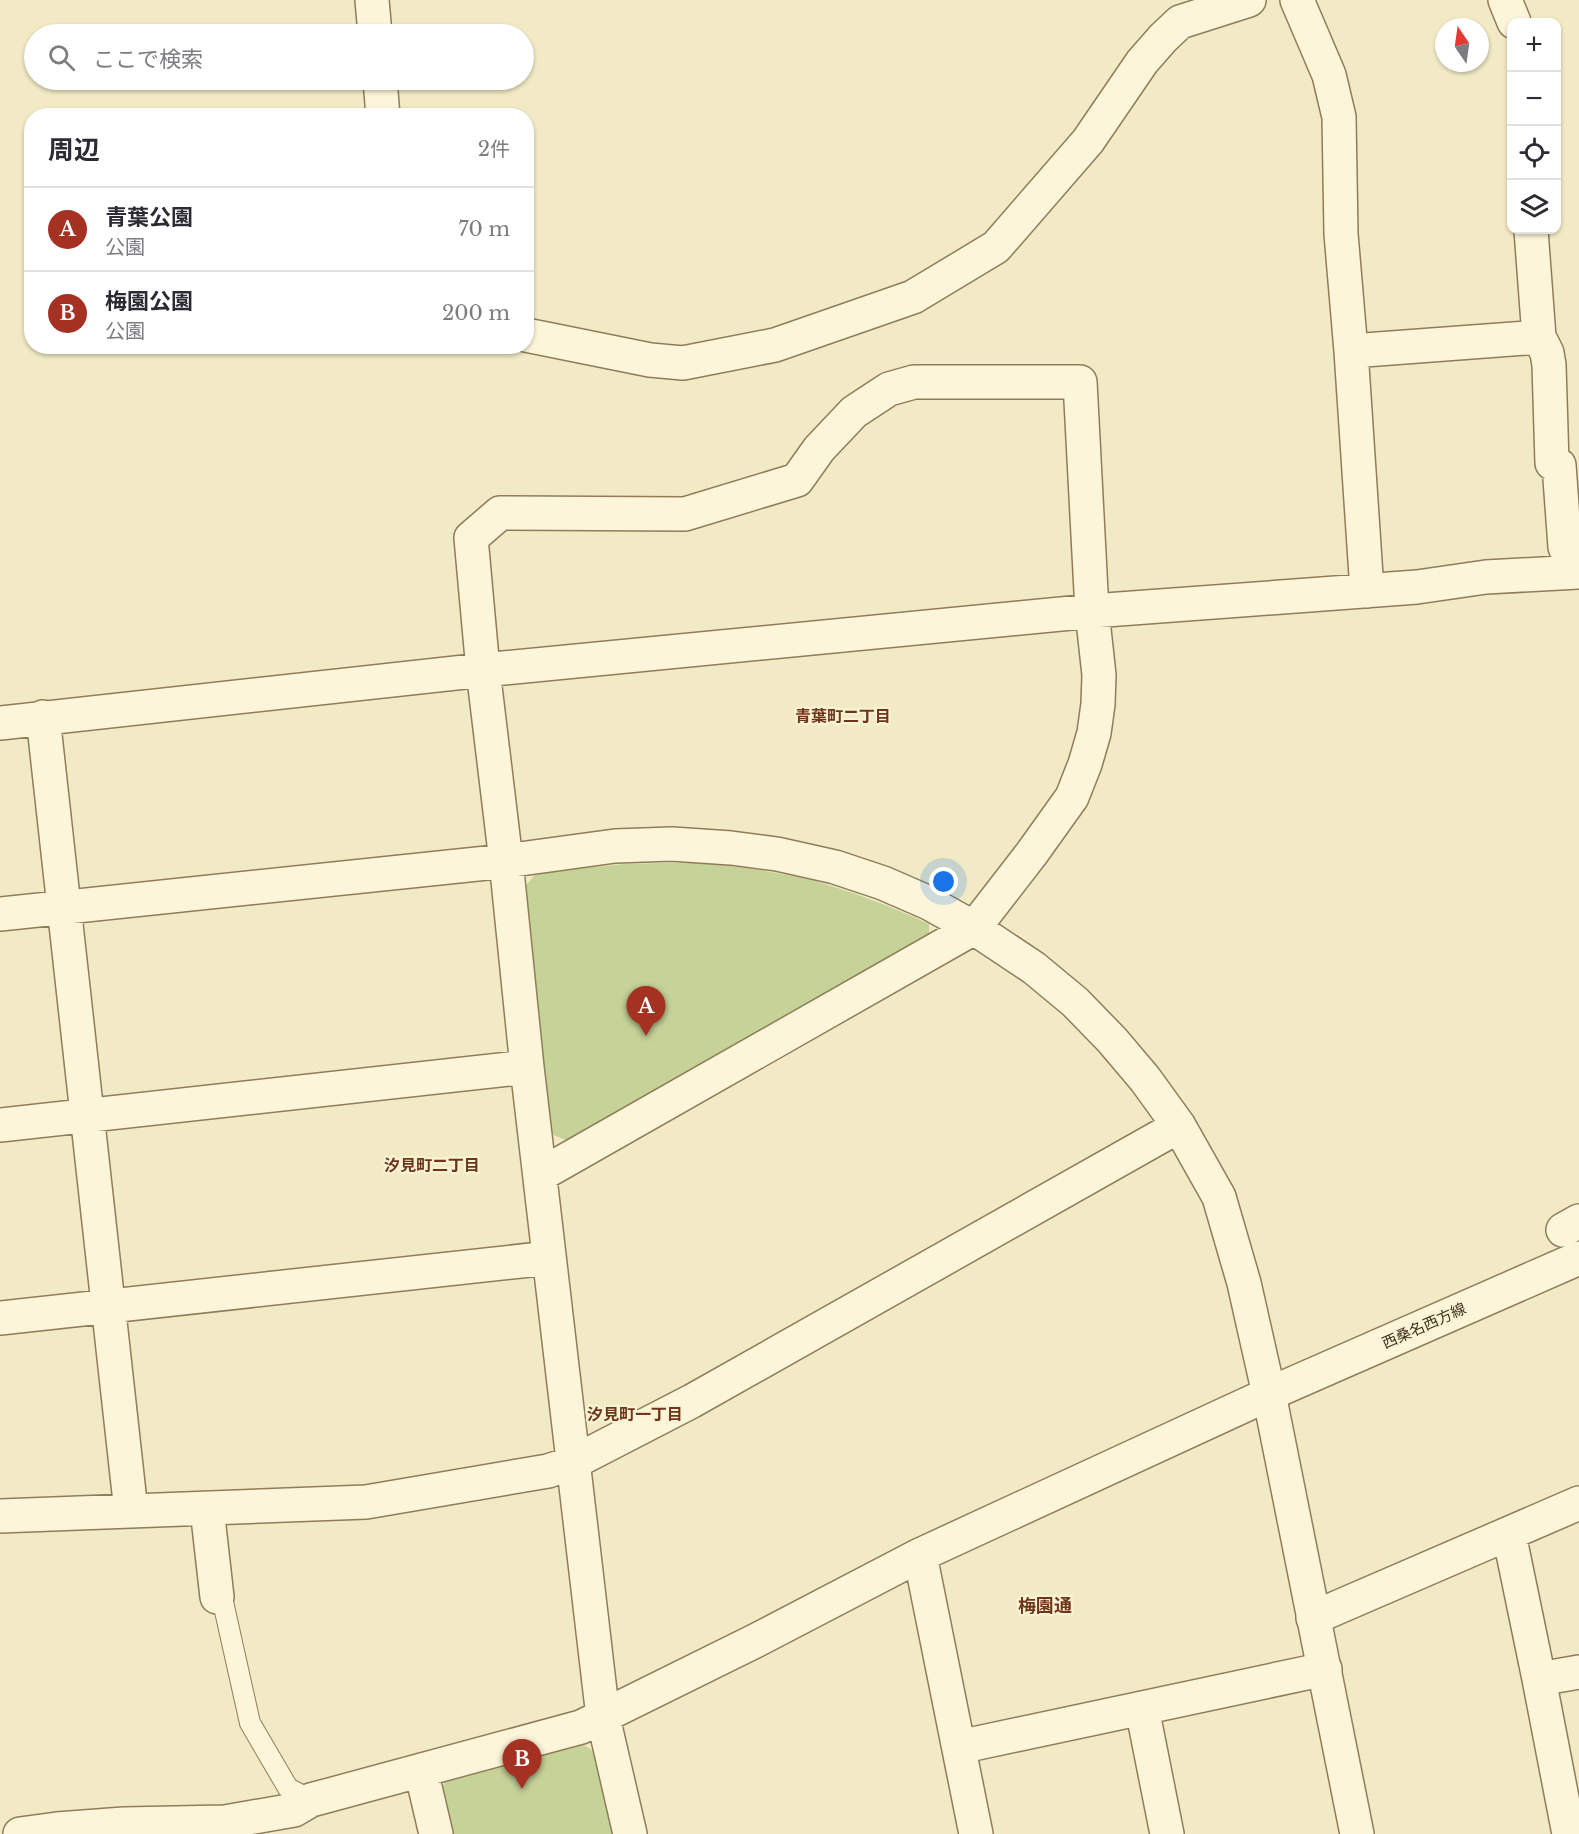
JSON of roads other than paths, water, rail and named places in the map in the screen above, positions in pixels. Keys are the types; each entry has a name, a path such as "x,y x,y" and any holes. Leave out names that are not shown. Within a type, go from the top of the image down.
{"street":[{"path":"372,0 374,24"},
{"path":"534,337 650,360 683,363 775,345 913,297 996,247 1088,141 1142,62 1180,22 1249,0"},
{"path":"1297,0 1329,75 1340,117 1341,234 1367,591"},
{"path":"1505,0 1512,18"},
{"path":"381,90 382,108"},
{"path":"1531,234 1539,337 1547,353 1549,365 1552,463 1559,465 1566,547 1572,561 1579,566"},
{"path":"1351,351 1539,337"},
{"path":"540,1175 974,928 1072,797 1094,733 1099,694 1092,611 1080,382 914,382 889,389 854,412 819,449 797,480 685,514 500,513 471,538 483,670 506,861 527,1067 603,1717 630,1834"},
{"path":"0,723 483,670 1092,611 1417,587 1486,577 1579,572"},
{"path":"43,717 131,1511"},
{"path":"0,914 506,861 615,846 672,844 777,854 835,867 883,883 929,903 974,928 1034,968 1075,1002 1119,1047 1179,1126 1220,1197 1244,1283 1269,1394 1357,1834"},
{"path":"0,1125 527,1067"},
{"path":"0,1515 366,1502 548,1471 572,1463 692,1401 1179,1126"},
{"path":"0,1318 549,1258"},
{"name":"西桑名西方線","path":"20,1834 113,1825 226,1828 294,1810 311,1800 581,1727 920,1555 1269,1394 1579,1258"},
{"path":"1313,1618 1579,1503"},
{"path":"207,1509 217,1597"},
{"path":"1509,1534 1569,1834"},
{"path":"920,1555 976,1834"},
{"path":"959,1747 1325,1669"},
{"path":"1539,1679 1579,1672"},
{"path":"1142,1708 1167,1834"},
{"path":"421,1770 436,1834"}],"lane":[{"path":"217,1597 223,1602 250,1723 288,1788 311,1800"}],"place":[{"name":"青葉公園","path":"646,1036"},
{"name":"梅園公園","path":"522,1789"}],"district":[{"name":"青葉町二丁目","path":"843,716"},
{"name":"汐見町二丁目","path":"432,1165"},
{"name":"汐見町一丁目","path":"635,1414"},
{"name":"梅園通","path":"1045,1606"}]}
